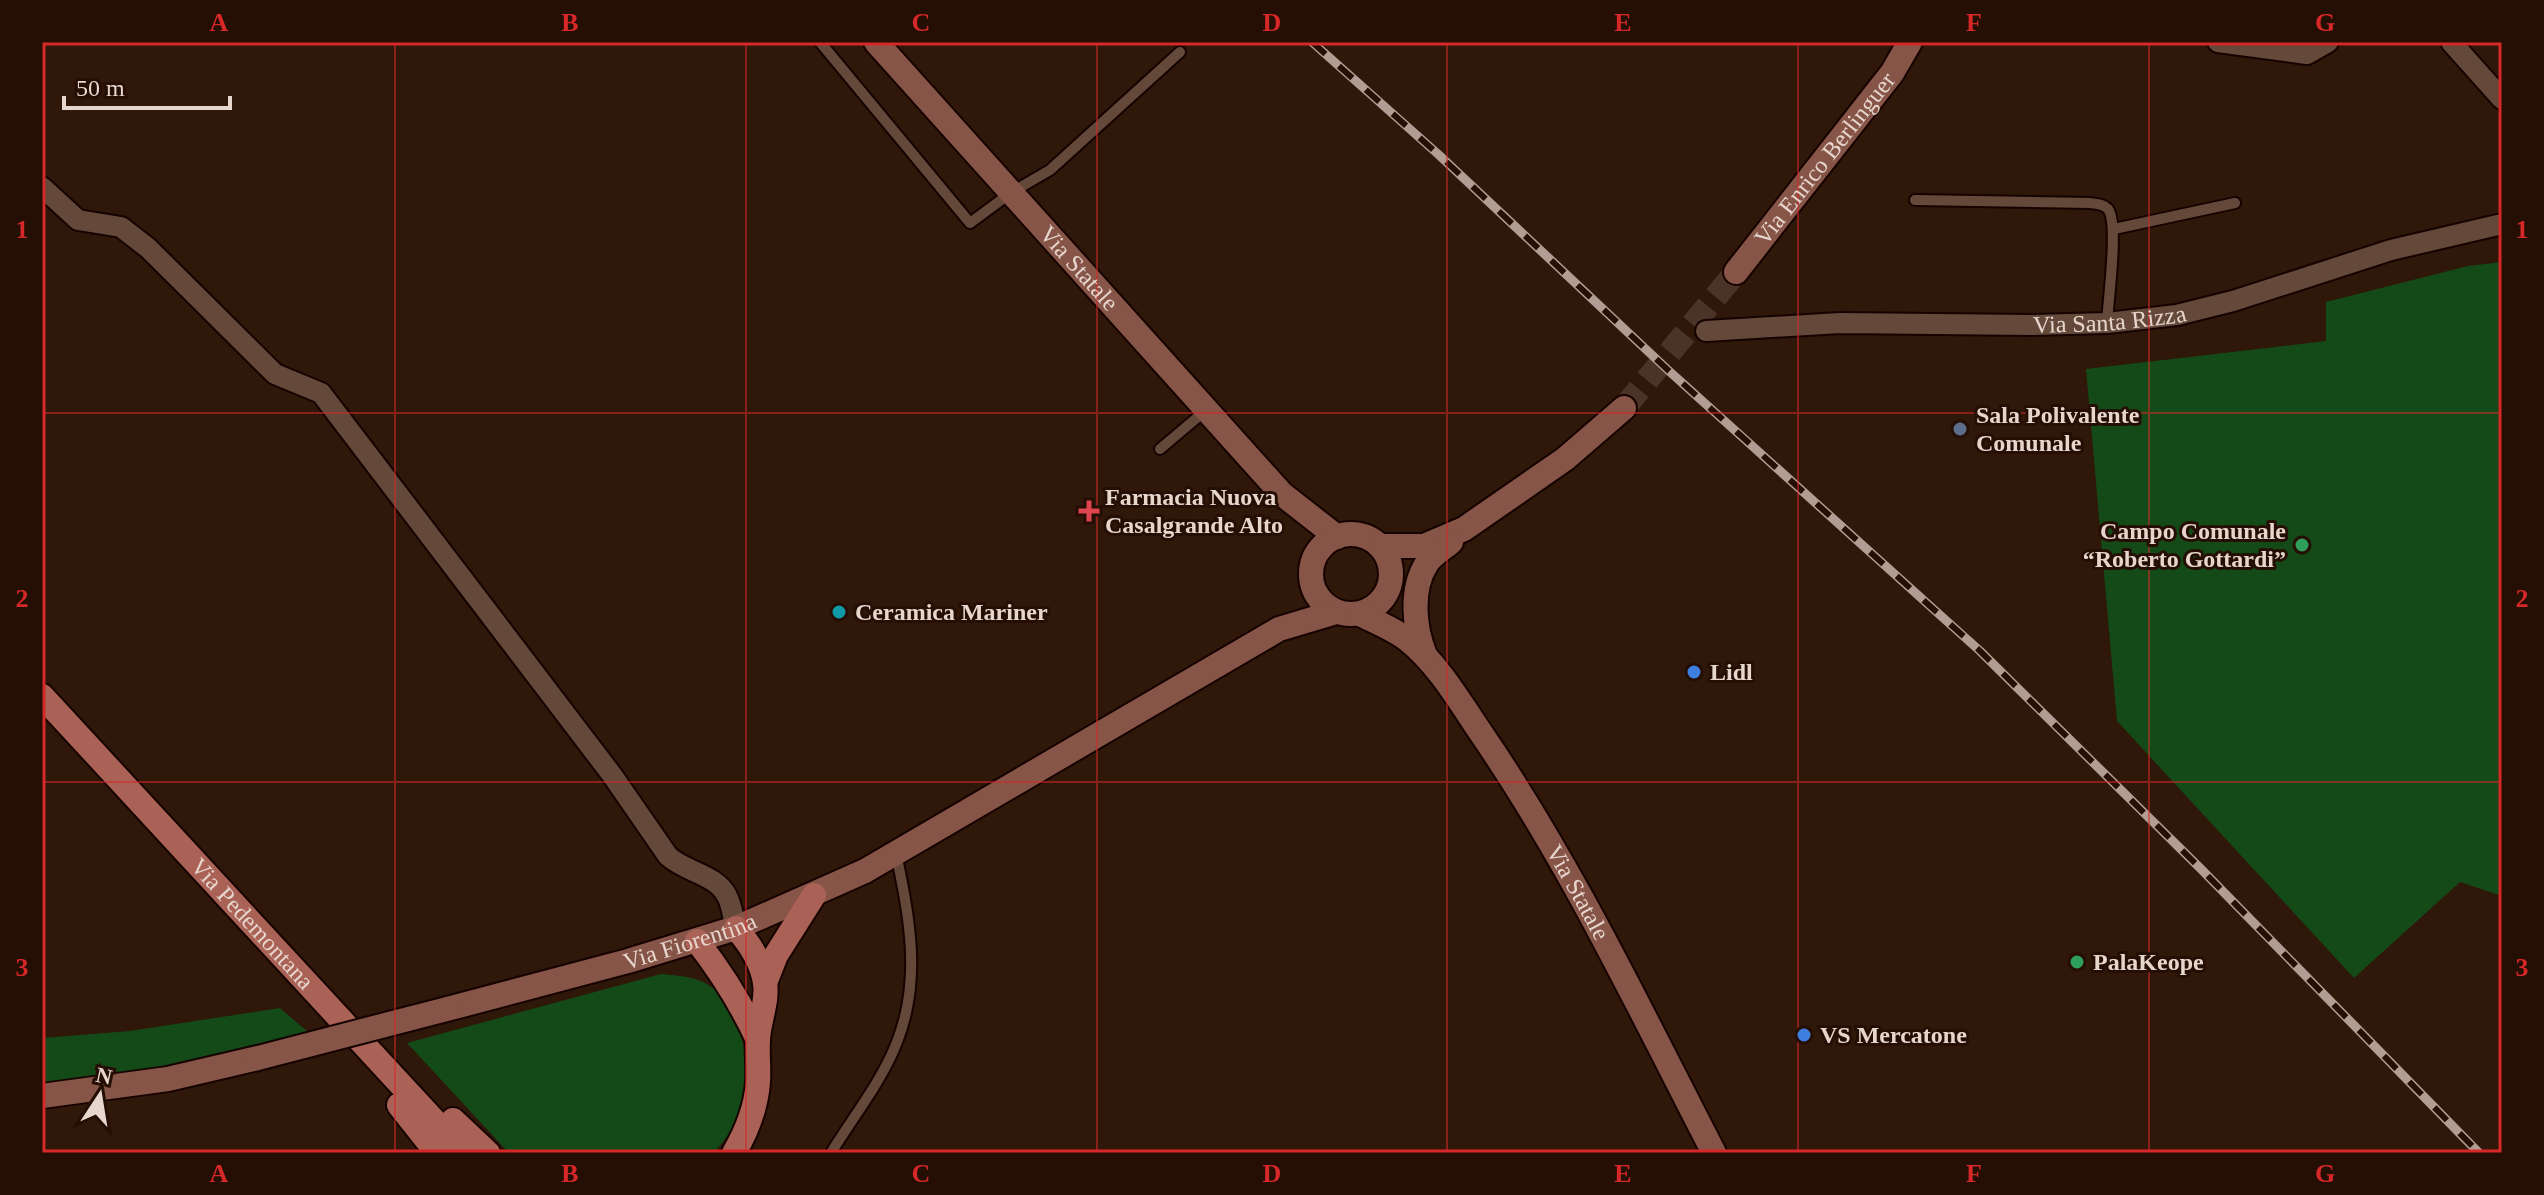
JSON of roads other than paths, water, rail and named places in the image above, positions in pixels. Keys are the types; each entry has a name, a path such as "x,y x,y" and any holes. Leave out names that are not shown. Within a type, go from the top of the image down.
{"main road":[{"name":"Via Pedemontana","path":"42,696 464,1153"},
{"path":"734,1153 754,1108 765,983 776,955 814,895"},
{"path":"736,928 758,959 765,983"},
{"path":"697,941 724,976 758,1040"},
{"path":"278,953 437,1153"},
{"path":"278,953 488,1153"}],"street":[{"name":"Via Statale","path":"876,42 1282,494 1337,537 1360,535 1380,546 1388,559 1390,584 1422,655 1501,763 1567,872 1714,1153"},
{"name":"Via Enrico Berlinguer","path":"1736,272 1892,73 1910,42"},
{"path":"2218,42 2307,54 2328,42"},
{"path":"2451,42 2502,99"},
{"path":"42,187 78,220 121,227 148,248 275,374 321,393 612,775 668,856 677,864 706,877 727,895 736,928"},
{"name":"Via Santa Rizza","path":"1706,331 1840,323 2107,323 2177,315 2391,250 2502,224"},
{"path":"1348,613 1378,604 1390,584 1430,559 1464,529 1565,459 1624,408"},
{"name":"Via Statale","path":"1282,494 1312,568 1319,598 1348,613 1385,626 1422,655"},
{"path":"1380,546 1424,546 1464,529"},
{"path":"1312,568 1327,542 1337,537"},
{"path":"1422,655 1416,615 1419,587 1430,559"},
{"name":"Via Fiorentina","path":"1279,629 1295,608 1312,568"},
{"name":"Via Fiorentina","path":"42,1096 155,1081 258,1058 736,928 865,871 1279,629 1348,613"}],"lane":[{"path":"820,42 970,223 1012,192 1050,170 1180,52"},
{"path":"1915,200 2102,205 2113,219 2114,229 2107,323"},
{"path":"2114,229 2235,203"},
{"path":"1160,449 1207,409"},
{"path":"831,1153 883,1069 897,1043 905,1017 912,957 909,916 896,853"}],"tunnel":[{"path":"1624,408 1736,272"}],"railway":[{"path":"1312,42 1439,155 1669,371 1980,651 2201,869 2479,1153"}],"place":[{"name":"Sala Polivalente Comunale","path":"1960,429"},
{"name":"Farmacia Nuova Casalgrande Alto","path":"1089,511"},
{"name":"Campo Comunale “Roberto Gottardi”","path":"2302,545"},
{"name":"Ceramica Mariner","path":"839,612"},
{"name":"Lidl","path":"1694,672"},
{"name":"PalaKeope","path":"2077,962"},
{"name":"VS Mercatone","path":"1804,1035"}]}
